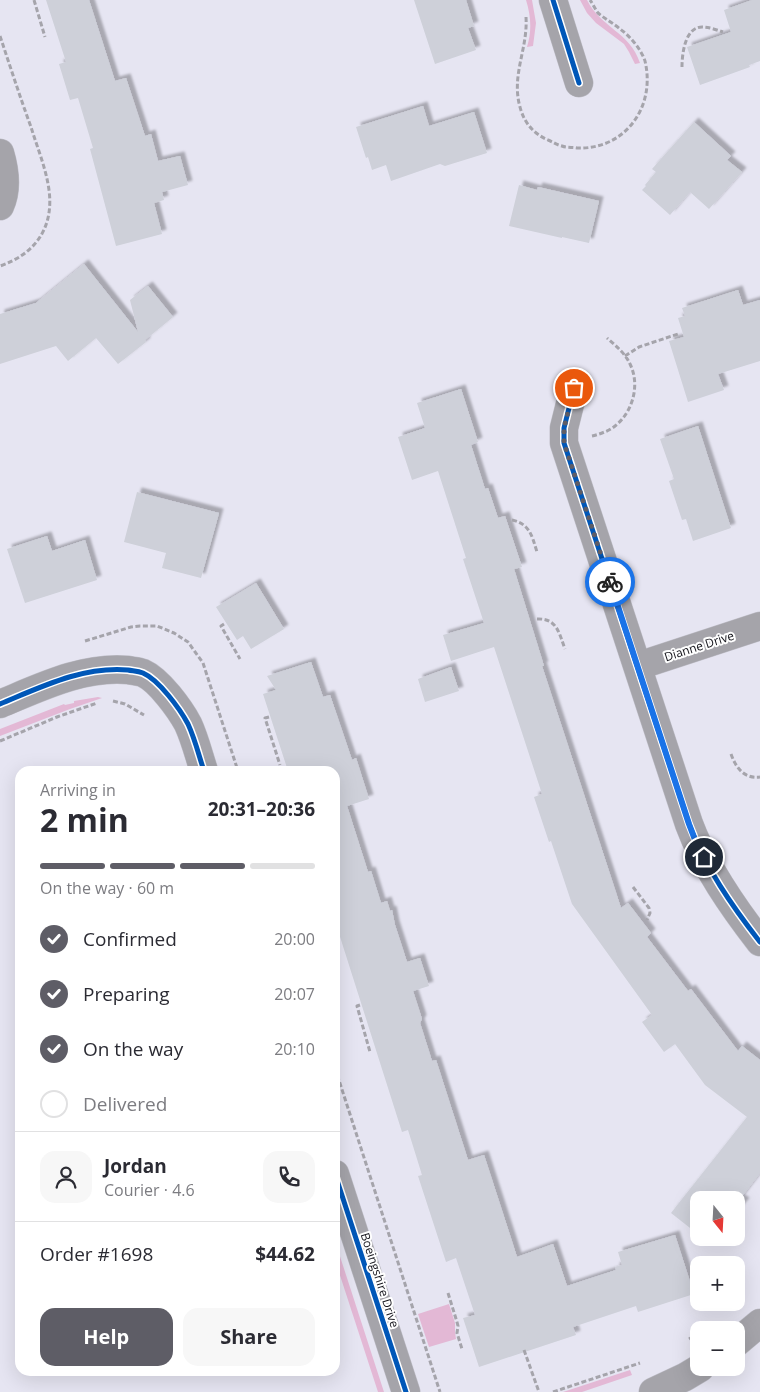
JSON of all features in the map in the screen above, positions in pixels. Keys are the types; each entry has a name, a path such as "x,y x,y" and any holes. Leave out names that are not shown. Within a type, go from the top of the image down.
{"street":[{"path":"553,0 579,83"},
{"path":"0,153 5,183 4,198 0,206"},
{"path":"574,388 564,428 564,443 656,723 697,845 717,881 744,922 760,942"},
{"name":"Dianne Drive","path":"638,666 760,626"},
{"path":"0,704 88,671 114,669 138,672 155,682 178,708 189,726 202,766"},
{"name":"Boeingshire Drive","path":"340,1189 406,1392"},
{"path":"745,1336 760,1323"},
{"path":"653,1392 690,1374"}],"path":[{"path":"34,0 45,37"},
{"path":"682,67 682,52 691,33 695,29 704,27 723,32"},
{"path":"625,356 639,347 678,334"},
{"path":"584,439 608,431 626,415 631,404 634,390 634,375 631,366 625,356 607,338"},
{"path":"512,520 520,522 525,526 532,537 537,552"},
{"path":"537,619 544,618 555,625 564,649"},
{"path":"224,624 221,626 240,659"},
{"path":"112,701 125,704 147,717"},
{"path":"0,741 40,724 102,702"},
{"path":"268,717 265,718 280,765"},
{"path":"731,754 739,770 746,775 760,777"},
{"path":"634,887 649,908 650,913 647,920"},
{"path":"360,1005 357,1006 370,1052"},
{"path":"340,1083 440,1392"},
{"path":"448,1293 458,1326 457,1333 462,1349"},
{"path":"683,1343 690,1339"},
{"path":"524,1350 539,1392"},
{"path":"553,1392 648,1359"}],"shaded area":[{"path":"526,0 532,0 536,23 533,46 527,47 530,24"},
{"path":"580,0 587,0 600,17 623,37 640,63 635,64 624,44 596,23 587,13"},
{"path":"98,697 102,698 0,736 0,729 64,704"},
{"path":"340,1256 384,1392 378,1392 340,1275"},
{"path":"449,1304 455,1323 456,1339 429,1347 418,1314"},
{"path":"630,1370 632,1375 582,1392 563,1392"}],"building":[{"path":"46,0 89,0 115,81 126,78 145,136 151,134 158,161 180,156 188,185 162,192 164,200 154,203 162,234 116,246 90,149 93,148 78,98 70,100 59,64 66,62"},
{"path":"414,0 466,0 474,26 468,28 476,50 435,64"},
{"path":"752,0 760,0 760,61 749,65 750,67 700,85 687,47 731,32 724,10"},
{"path":"423,106 429,126 474,112 487,153 445,166 440,164 391,181 386,165 372,170 356,127"},
{"path":"694,122 731,156 727,160 742,172 709,209 690,192 670,215 642,190 656,172 652,169"},
{"path":"519,185 537,190 538,187 599,201 589,243 509,226"},
{"path":"84,264 138,332 130,300 148,286 173,317 118,364 96,338 68,361 56,346 0,364 0,314 36,303"},
{"path":"738,290 743,305 760,300 760,361 718,374 724,390 688,402 669,341 684,337 678,318 685,316 682,308"},
{"path":"461,389 478,442 471,445 485,489 488,488 498,518 505,516 522,567 514,569 544,666 542,666 621,908 628,903 651,933 647,937 688,991 691,989 738,1051 742,1046 760,1060 760,1173 745,1192 690,1191 690,1228 671,1213 747,1117 705,1085 675,1044 664,1052 642,1022 652,1015 572,904 534,797 542,794 494,647 451,661 443,635 484,623 463,559 466,558 438,471 412,480 398,437 425,428 417,403"},
{"path":"698,426 731,528 693,541 686,519 682,520 669,481 674,479 660,439"},
{"path":"137,492 219,513 201,578 162,568 166,553 124,542"},
{"path":"47,536 52,551 85,540 97,580 25,603 7,549"},
{"path":"256,583 284,629 251,649 243,636 237,640 216,607"},
{"path":"311,662 323,697 330,695 352,760 356,758 369,799 347,806 368,872 371,871 381,903 387,901 390,911 392,910 407,962 420,958 429,986 413,991 422,1019 420,1023 432,1061 436,1060 468,1160 484,1155 517,1257 553,1244 567,1286 616,1270 615,1267 622,1265 618,1252 675,1235 690,1282 690,1295 638,1312 636,1306 573,1327 576,1335 479,1367 463,1318 475,1315 456,1258 446,1262 418,1176 422,1175 408,1130 402,1132 340,937 340,766 286,766 263,694 276,690 267,676"},
{"path":"451,667 459,691 425,702 418,679"}],"cycle path":[{"path":"553,0 579,83"},
{"path":"574,388 564,428 564,443 689,824 695,840 720,886 760,942"},
{"path":"0,704 62,679 95,671 128,670 141,672 162,688 188,724 202,766"},
{"path":"340,1189 406,1392"}],"way so far":[{"path":"574,388 564,428 564,443 610,582"}],"route":[{"path":"610,582 689,824 704,857"}]}
